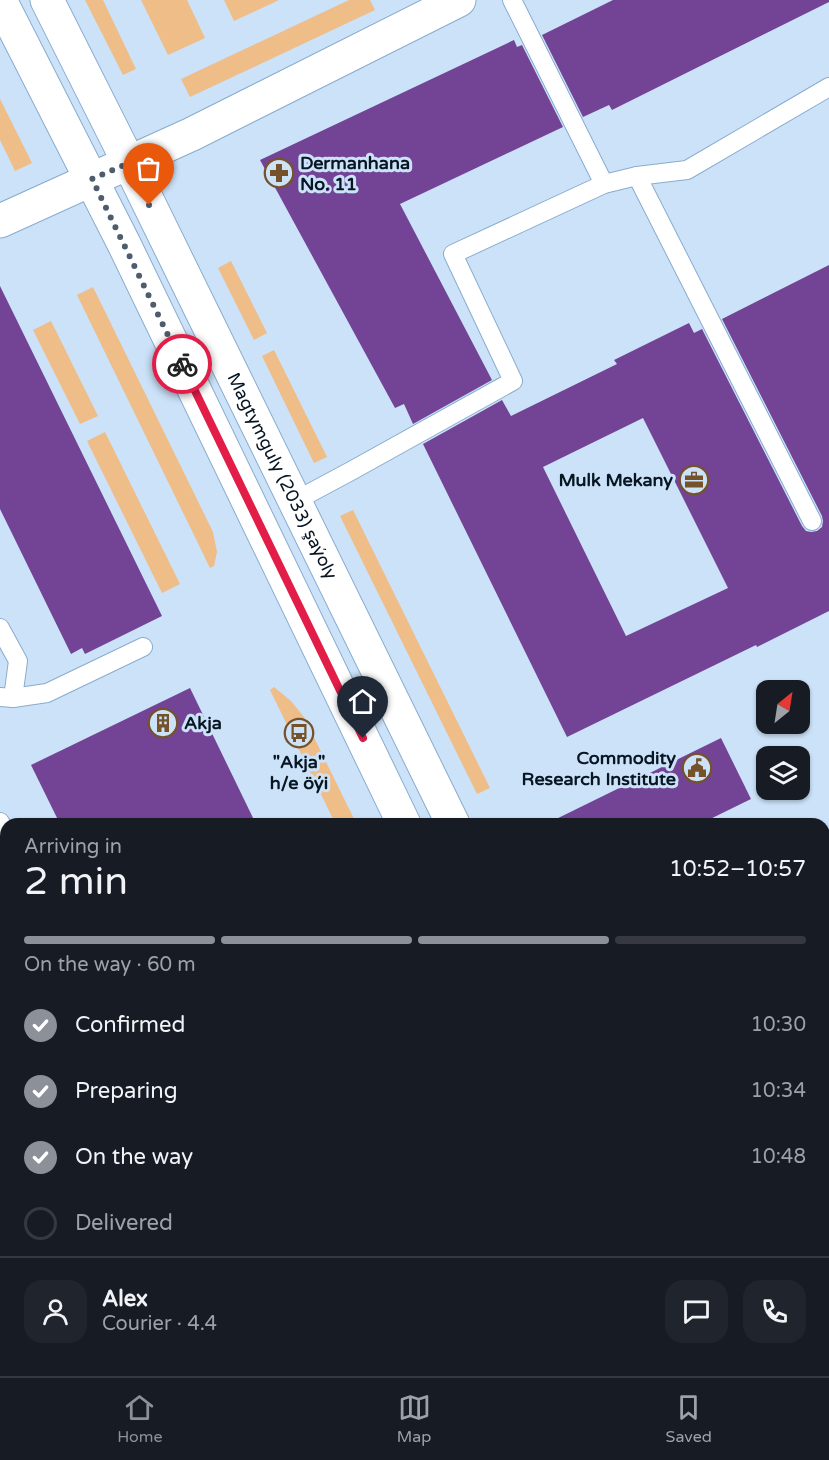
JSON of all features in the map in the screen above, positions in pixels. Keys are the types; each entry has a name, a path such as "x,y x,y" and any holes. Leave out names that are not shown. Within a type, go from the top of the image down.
{"main road":[{"path":"0,0 92,179 401,818"},
{"name":"Magtymguly (2033) şaýoly","path":"46,0 129,163 450,818"},
{"path":"0,221 192,134 459,0"}],"lane":[{"path":"512,0 604,184"},
{"path":"295,501 513,381 453,254 604,184 638,176 687,170 829,87"},
{"path":"638,176 812,521"},
{"path":"0,628 18,661 6,698 47,693 143,647"}],"shaded area":[{"path":"85,0 103,0 136,69 123,75"},
{"path":"141,0 187,0 205,38 168,55"},
{"path":"224,0 279,0 234,21"},
{"path":"349,0 370,0 375,10 190,97 181,79"},
{"path":"0,99 32,163 15,171 0,140"},
{"path":"231,261 267,333 254,340 218,268"},
{"path":"93,287 213,532 217,552 214,566 210,568 77,295"},
{"path":"51,321 98,416 80,424 33,330"},
{"path":"274,350 327,457 314,463 262,356"},
{"path":"105,432 180,584 162,593 87,441"},
{"path":"353,510 490,788 477,794 340,516"},
{"path":"274,687 291,701 304,717 354,818 333,818 270,690"}],"building":[{"path":"613,0 829,0 829,2 612,110 609,105 583,117 542,35"},
{"path":"514,40 517,47 522,45 563,127 400,204 492,380 413,424 404,404 395,408 260,160"},
{"path":"829,265 829,611 567,737 423,444 502,400 511,416 617,364 614,360 689,323 694,333 702,329 802,526 806,531 817,531 822,527 822,516 722,319","holes":["643,418 728,588 626,636 543,467"]},
{"path":"0,286 162,616 85,654 82,648 71,654 0,509"},
{"name":"Akja","path":"190,688 253,818 57,818 31,765"},
{"name":"Commodity Research Institute","path":"721,738 751,799 712,818 558,818"}],"way so far":[{"path":"149,205 129,163 92,179 182,364"}],"place":[{"name":"Dermanhana No. 11","path":"279,173"},
{"name":"Mulk Mekany","path":"694,480"},
{"name":"Akja","path":"163,723"},
{"name":"\"Akja\" h/e öýi","path":"299,733"},
{"name":"Commodity Research Institute","path":"697,768"}],"route":[{"path":"182,364 363,738"}]}
